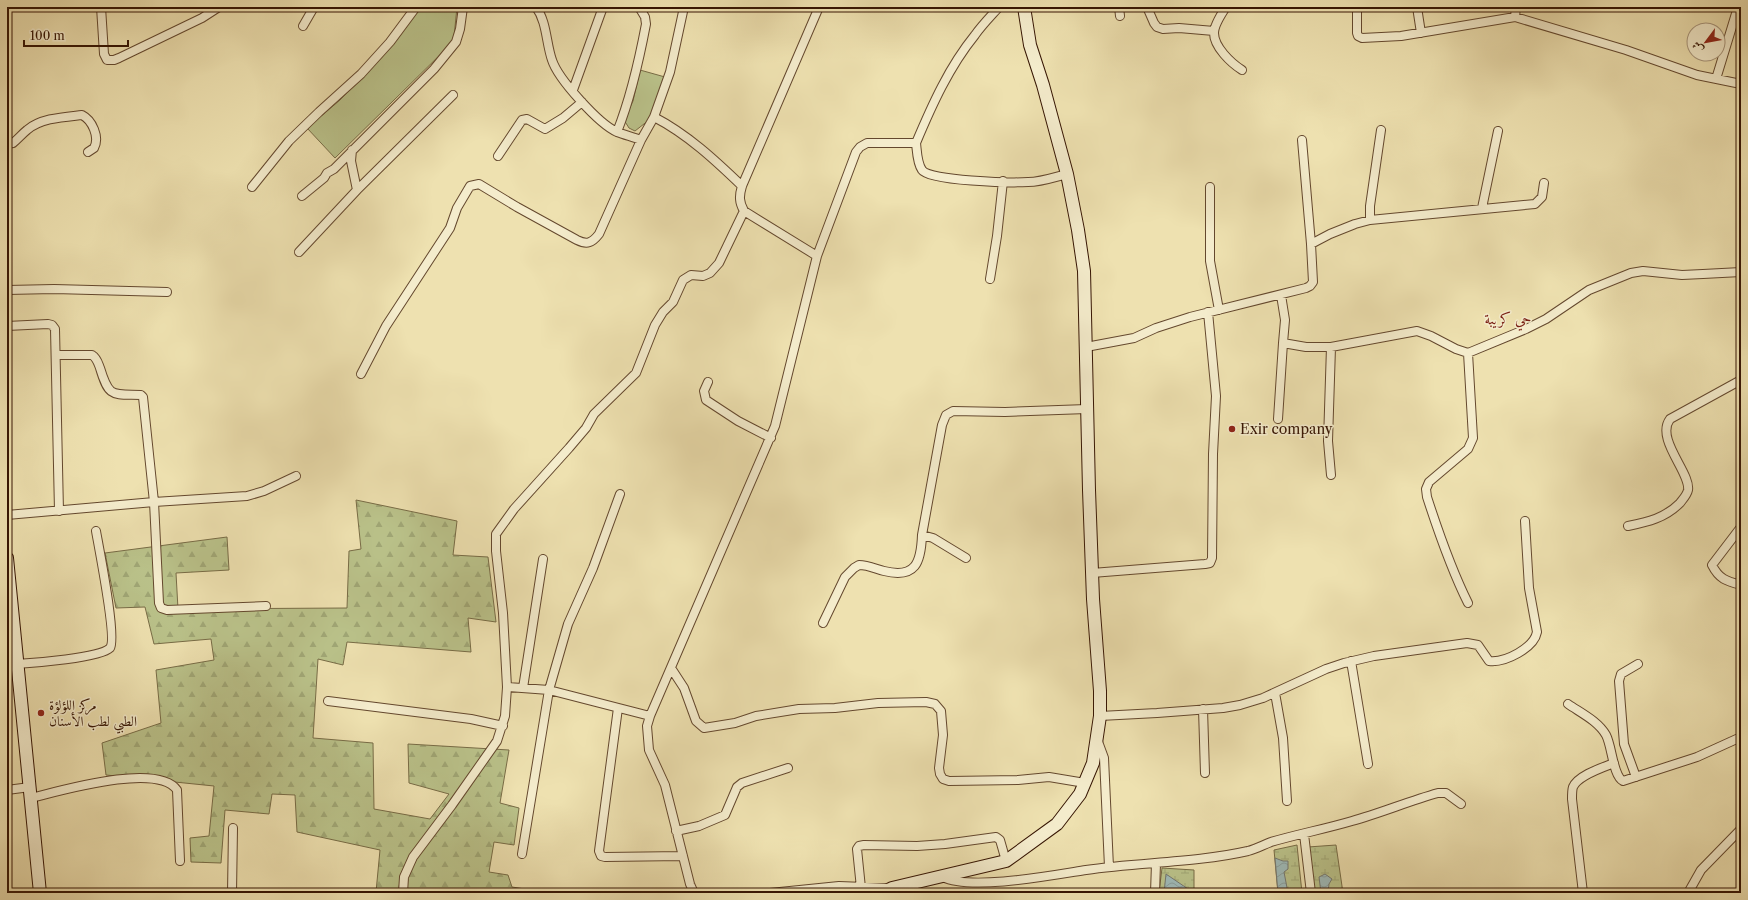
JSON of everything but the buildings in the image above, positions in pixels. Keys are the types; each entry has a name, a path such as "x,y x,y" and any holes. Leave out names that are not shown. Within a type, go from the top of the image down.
{"main road":[{"path":"887,890 1006,861 1057,824 1080,794 1093,763 1097,739 1100,716 1092,573 1084,271 1067,174 1043,85 1030,45 1024,7"},
{"path":"7,558 9,592 40,893"}],"street":[{"path":"101,7 104,54 107,60 110,61 202,18 219,7"},
{"path":"303,26 314,7"},
{"path":"252,187 289,141 366,68 390,42 416,7"},
{"path":"302,196 324,178 327,173 334,169 434,69 456,42 463,7"},
{"path":"536,7 543,22 552,60 560,74 582,102 599,120 617,132 641,140"},
{"path":"573,90 603,7"},
{"path":"617,132 627,106 646,24 645,17 639,7"},
{"path":"360,374 386,326 450,228 457,208 470,186 480,184 517,207 585,244 590,243 599,234 641,140 654,117 670,72 684,7"},
{"path":"817,256 744,211 740,204 739,197 742,186 819,7"},
{"path":"999,7 974,35 934,101 916,143 922,170 925,173 934,176 962,180 1029,182 1067,174"},
{"path":"1118,7 1120,16"},
{"path":"1147,7 1157,27 1163,29 1179,28 1214,31"},
{"path":"1226,7 1214,31 1215,38 1220,48 1233,65 1242,70"},
{"path":"1357,7 1357,33 1358,36 1362,38 1401,36 1515,17 1626,50 1698,75 1741,84"},
{"path":"1417,7 1421,33"},
{"path":"1515,17 1516,7"},
{"path":"1716,79 1738,7"},
{"path":"299,252 357,190 453,95"},
{"path":"498,156 522,120 527,120 545,129 563,118 582,102"},
{"path":"7,144 13,144 26,130 39,123 51,119 82,115 90,120 96,140 94,148 88,152"},
{"path":"654,117 667,123 699,147 742,186"},
{"path":"1370,220 1370,206 1381,130"},
{"path":"1482,208 1498,130"},
{"path":"1086,347 1134,338 1156,328 1208,312 1281,295 1310,286 1313,282 1311,244 1302,140"},
{"path":"694,893 690,884 665,786 649,750 648,726 650,716 740,504 771,438 792,364 817,256 856,152 867,142 916,143"},
{"path":"352,150 351,161 357,190"},
{"path":"990,280 1004,181"},
{"path":"1311,244 1348,226 1370,220 1535,204 1542,197 1544,183"},
{"path":"1210,187 1210,261 1219,310"},
{"path":"403,893 404,877 413,857 490,754 503,726 507,687 503,613 496,552 496,534 514,509 573,443 594,414 636,373 655,325 663,312 673,302 683,280 691,275 703,276 710,273 715,268 744,211"},
{"path":"1283,343 1306,347 1331,347 1417,332 1432,336 1456,350 1468,353 1526,329 1546,319 1589,290 1632,273 1643,271 1696,274 1741,272"},
{"path":"7,290 54,289 167,292"},
{"path":"1278,419 1285,320 1281,295"},
{"path":"1092,573 1210,563 1212,558 1213,454 1216,396 1208,312"},
{"path":"7,326 52,325 56,333 59,511"},
{"path":"1331,347 1328,441 1331,475"},
{"path":"1468,353 1473,438 1472,443 1468,449 1429,482 1426,490 1427,497 1454,576 1468,603"},
{"path":"56,355 92,355 98,361 106,387 111,392 142,397 154,502 159,603 161,608 167,610 266,606"},
{"path":"1628,526 1653,520 1667,514 1684,498 1688,491 1688,485 1666,435 1666,428 1670,419 1741,380"},
{"path":"708,382 704,391 706,400 738,421 771,438"},
{"path":"823,623 848,572 860,565 898,574 913,568 918,562 921,553 922,535 942,425 944,417 948,412 1087,410"},
{"path":"7,515 154,502 247,496 264,491 296,476"},
{"path":"522,854 549,690 568,624 593,568 620,494"},
{"path":"1100,716 1240,705 1275,693 1326,669 1374,656 1473,643 1478,645 1490,661 1512,656 1532,642 1536,638 1537,632 1529,588 1525,521"},
{"path":"1741,527 1712,565 1717,575 1730,582 1741,585"},
{"path":"17,664 79,657 110,648 113,641 110,606 104,582 96,531"},
{"path":"922,535 933,538 966,558"},
{"path":"523,688 543,559"},
{"path":"1351,662 1368,764"},
{"path":"1636,777 1624,744 1619,681 1621,674 1638,664"},
{"path":"671,668 684,688 696,721 704,728 735,723 756,716 799,709 926,702 935,704 941,711 943,735 939,768 943,780 1018,780 1049,777 1085,783"},
{"path":"507,687 549,690 650,716"},
{"path":"1275,693 1283,738 1287,801"},
{"path":"328,701 471,719 503,726"},
{"path":"1568,704 1600,727 1607,736 1620,780 1627,781 1697,757 1741,737"},
{"path":"618,708 599,852 601,856 605,857 683,856"},
{"path":"1203,709 1205,773"},
{"path":"1097,739 1104,758 1109,867"},
{"path":"1582,893 1572,799 1573,788 1576,782 1585,776 1614,763"},
{"path":"676,831 699,826 725,815 737,787 742,783 788,768"},
{"path":"7,790 30,793 114,779 164,781 172,784 177,790 180,861"},
{"path":"943,877 951,881 993,882 1053,876 1109,867 1210,858 1249,850 1270,842 1354,821 1438,793 1446,793 1461,804"},
{"path":"232,893 233,828"},
{"path":"1688,893 1701,870 1741,829"},
{"path":"1304,834 1311,893"},
{"path":"861,888 857,849 859,846 864,845 945,844 996,836 1000,840 1006,861"},
{"path":"1155,893 1156,863"},
{"path":"770,893 839,886 887,890"}],"green space":[{"path":"419,7 457,7 454,37 449,46 335,158 307,128 340,100 365,74"},
{"path":"640,70 665,77 649,120 635,131 629,128 624,120 633,101"},
{"path":"356,500 457,521 453,555 488,557 496,622 468,618 471,652 347,642 343,665 318,659 313,738 373,743 374,809 430,819 449,794 409,783 408,744 509,750 500,803 519,808 514,845 494,842 489,872 508,875 512,887 525,889 525,893 376,892 380,850 297,832 295,795 272,794 269,814 225,810 221,863 191,862 190,838 209,836 214,786 106,775 102,743 161,723 156,670 214,660 211,639 154,644 145,607 116,608 105,553 227,537 229,570 176,573 178,609 347,608 349,551 361,549"},
{"path":"1297,845 1302,893 1278,893 1274,850"},
{"path":"1336,845 1343,893 1313,893 1308,847"},
{"path":"1162,868 1194,870 1194,893 1159,893"}],"water":[{"path":"1275,858 1288,861 1288,869 1284,872 1288,893 1278,893"},
{"path":"1166,874 1191,891 1190,893 1164,893"},
{"path":"1325,874 1332,879 1329,884 1328,893 1321,893 1319,877"}],"place":[{"name":"Exir company","path":"1232,429"},
{"name":"مركز اللؤلؤة الطبي لطب الأسنان","path":"41,713"}],"district":[{"name":"حي كريبة","path":"1508,318"}]}
